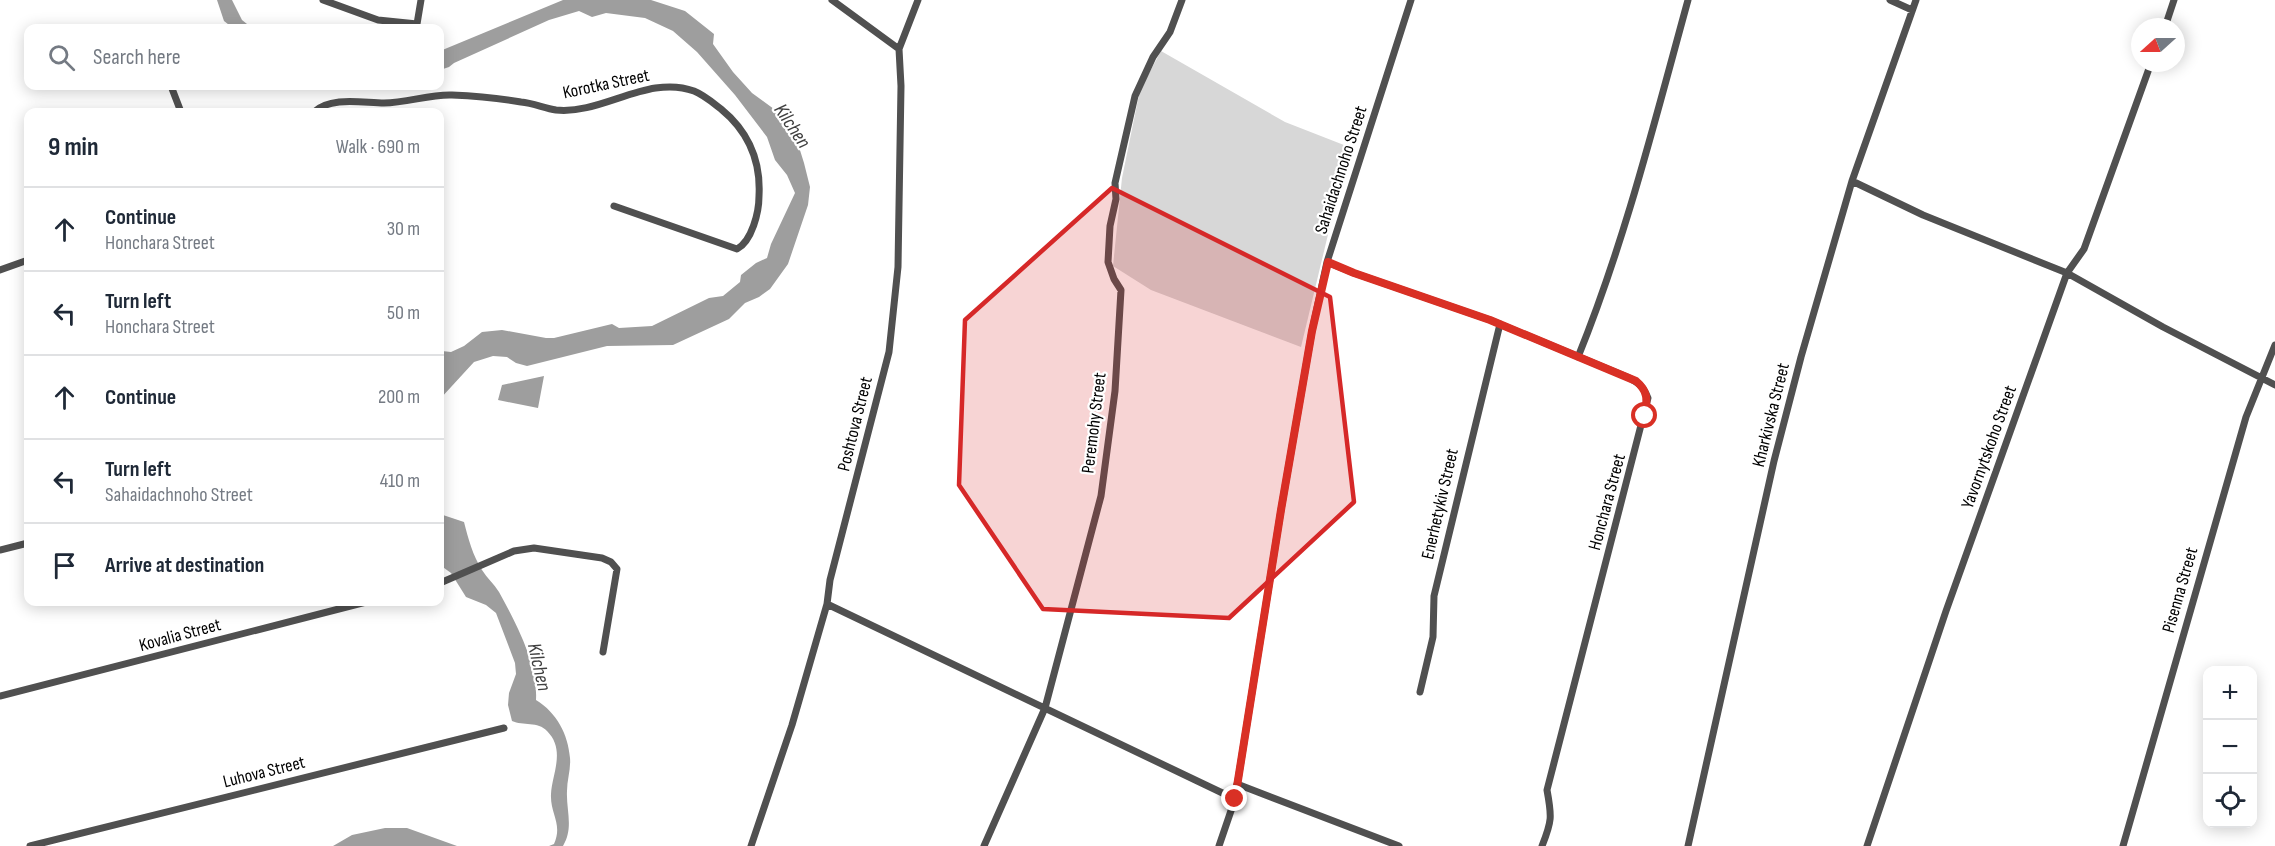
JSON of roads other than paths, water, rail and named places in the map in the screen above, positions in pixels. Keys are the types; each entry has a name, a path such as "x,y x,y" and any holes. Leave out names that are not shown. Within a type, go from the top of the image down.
{"street":[{"path":"323,0 378,20 417,24 421,0"},
{"path":"832,0 899,49"},
{"name":"Poshtova Street","path":"751,846 792,726 827,604 830,580 889,352 898,267 901,86 899,49 918,0"},
{"name":"Peremohy Street","path":"984,846 1045,708 1101,496 1109,439 1121,290 1108,262 1110,226 1116,199 1115,183 1135,96 1153,57 1170,32 1182,0"},
{"name":"Sahaidachnoho Street","path":"1219,846 1238,784 1312,331 1328,262 1411,0"},
{"path":"1578,357 1611,266 1648,145 1688,0"},
{"path":"1890,0 1912,10"},
{"name":"Kharkivska Street","path":"1688,846 1774,460 1801,357 1852,181 1916,0"},
{"path":"2168,18 2175,0"},
{"name":"Yavornytskoho Street","path":"1868,846 1946,611 2067,273 2084,249 2148,72"},
{"name":"Korotka Street","path":"319,108 335,103 387,103 450,95 522,102 555,110 573,110 654,88 680,87 695,91 727,114 745,133 752,147 760,180 759,207 749,235 742,246 737,249 614,206"},
{"path":"173,90 179,108"},
{"path":"1852,181 1923,215 2067,273 2261,380 2275,385"},
{"path":"0,270 24,261"},
{"name":"Honchara Street","path":"1328,262 1500,324 1636,381 1644,388 1648,398 1547,790 1552,816 1551,825 1542,846"},
{"name":"Enerhetykiv Street","path":"1420,692 1432,637 1434,596 1500,324"},
{"name":"Pisenna Street","path":"2123,846 2242,429 2275,345"},
{"path":"0,550 24,544"},
{"path":"444,581 514,550 534,548 602,558 611,562 617,569 603,652"},
{"path":"827,604 1235,799"},
{"name":"Kovalia Street","path":"0,696 350,606"},
{"name":"Luhova Street","path":"30,846 504,728"},
{"path":"1238,784 1398,846"}],"water label":[{"name":"Kilchen","path":"792,126"},
{"name":"Kilchen","path":"539,667"}]}
